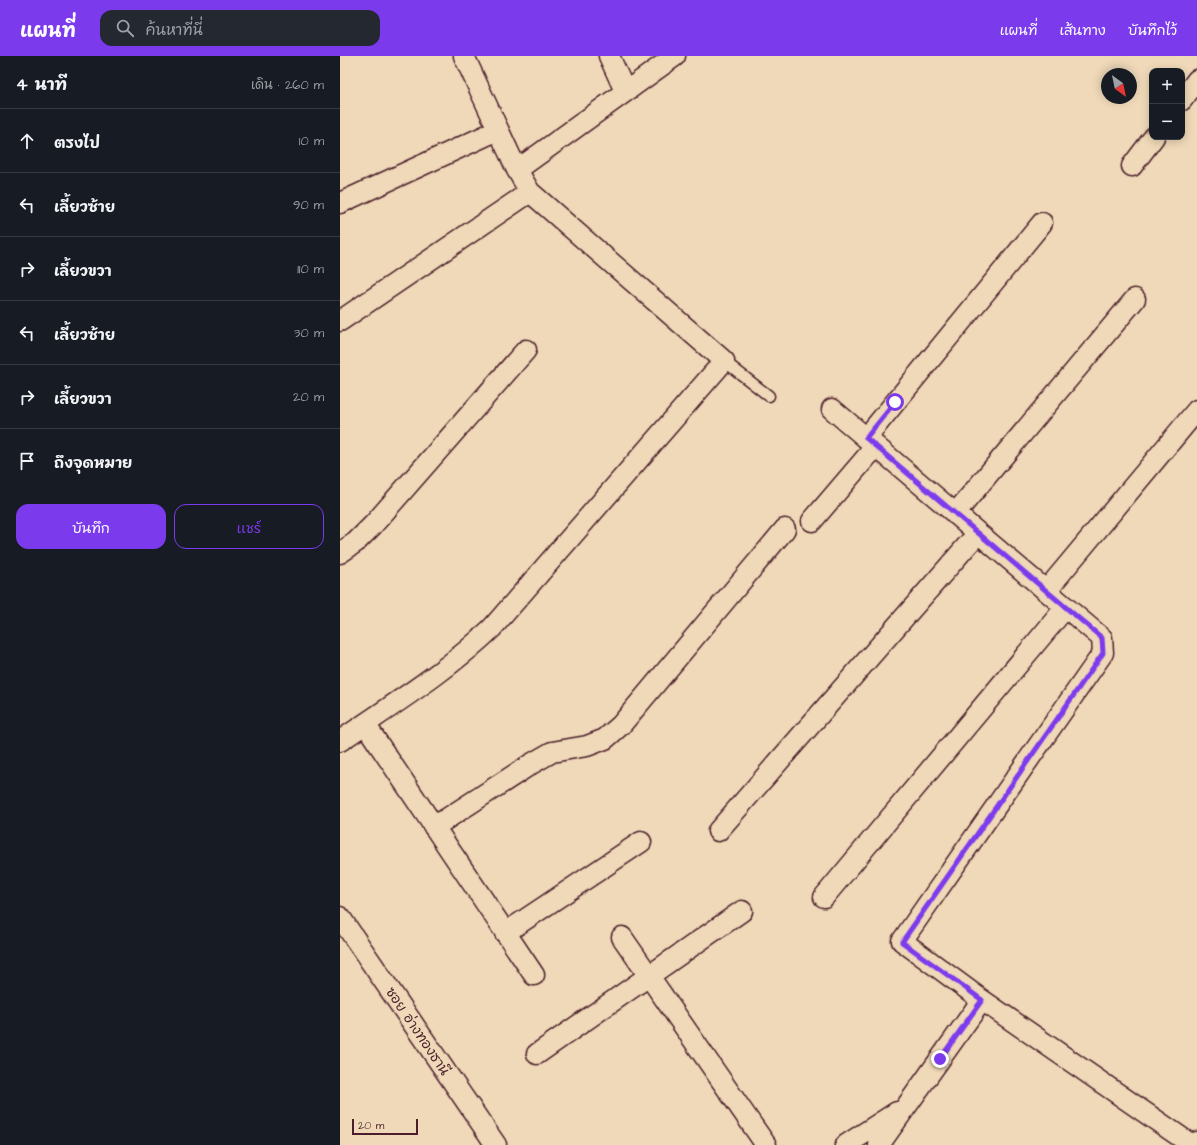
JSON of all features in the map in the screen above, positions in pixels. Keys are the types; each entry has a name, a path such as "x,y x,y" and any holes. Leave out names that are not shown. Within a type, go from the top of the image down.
{"street":[{"path":"340,741 445,668 470,649 492,628 724,361 530,192 517,170 464,56"},
{"path":"609,56 624,91"},
{"path":"517,170 624,91 675,56"},
{"path":"1185,96 1197,80"},
{"path":"340,203 498,130"},
{"path":"1132,166 1152,140"},
{"path":"340,321 530,192"},
{"path":"812,521 871,442 1042,223"},
{"path":"956,514 1135,299"},
{"path":"340,553 356,542 373,525 526,350"},
{"path":"832,409 1102,638 1103,653 902,942 982,1000 1192,1145"},
{"path":"1046,591 1197,410"},
{"path":"434,827 552,752 587,746 604,739 621,725 785,529"},
{"path":"718,831 978,533"},
{"path":"824,897 1066,607"},
{"path":"365,724 534,975"},
{"path":"505,933 641,842"},
{"path":"537,1054 742,911"},
{"name":"ซอย อ่างทองธานี","path":"340,917 496,1145"},
{"path":"622,937 766,1145"},
{"path":"879,1145 982,1000"},
{"path":"846,1145 906,1106"}],"lane":[{"path":"724,361 769,396"}],"route":[{"path":"895,402 866,438 1102,638 1103,653 902,942 982,1000 940,1059"}]}
